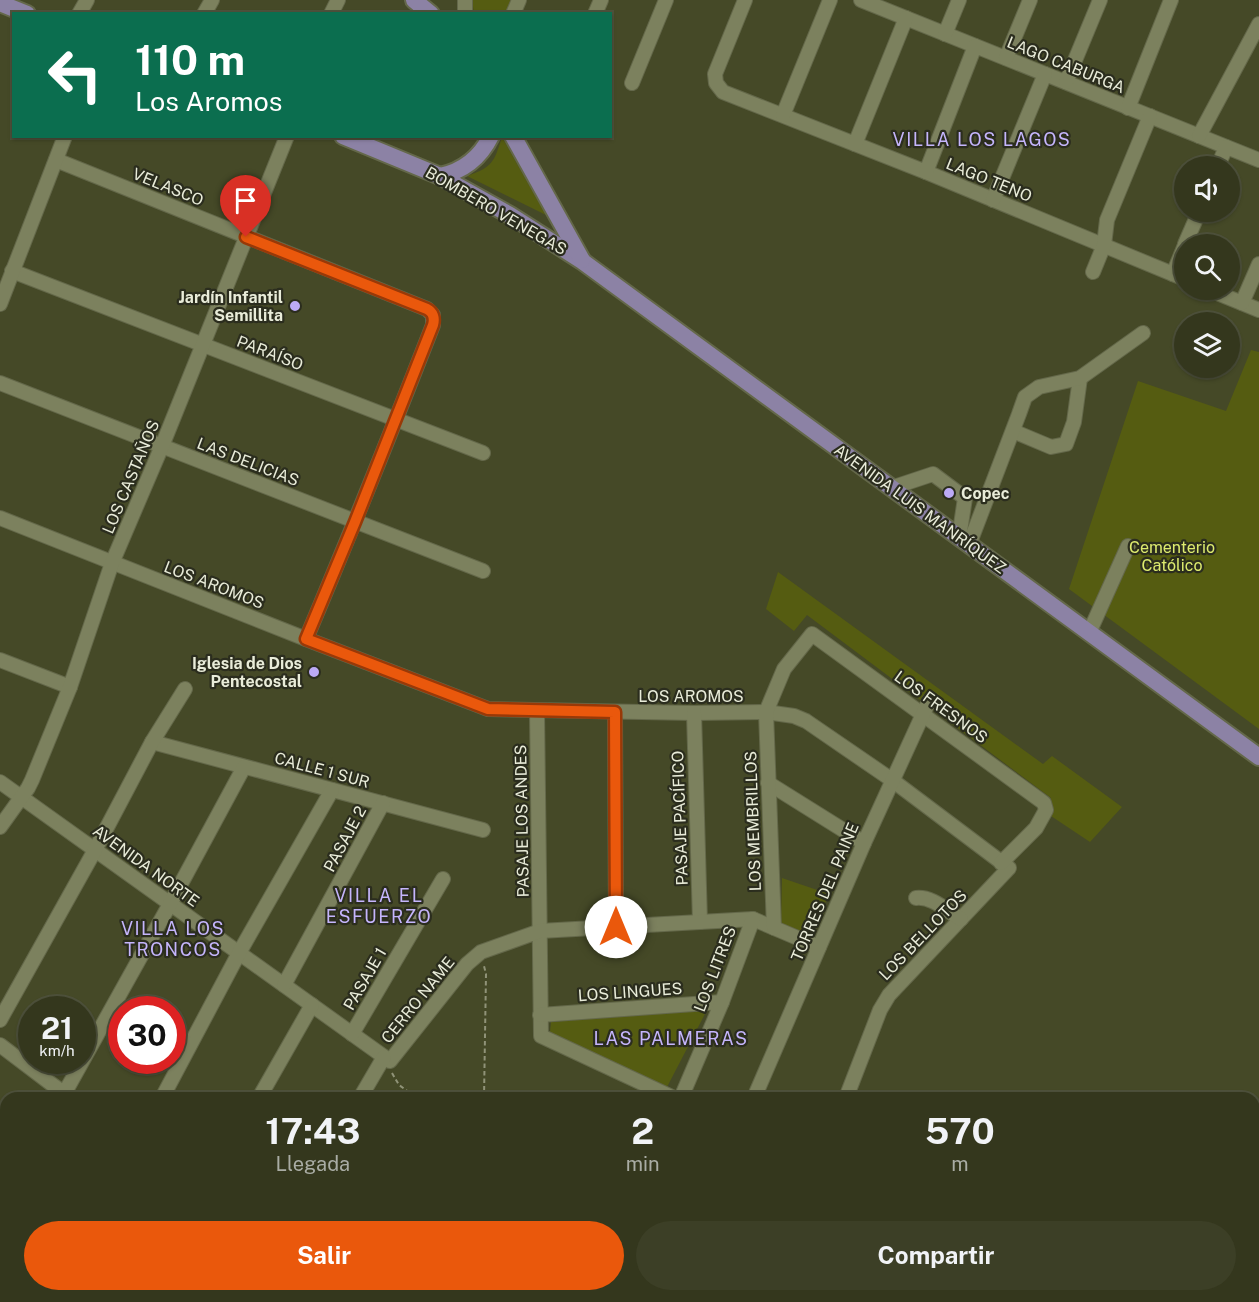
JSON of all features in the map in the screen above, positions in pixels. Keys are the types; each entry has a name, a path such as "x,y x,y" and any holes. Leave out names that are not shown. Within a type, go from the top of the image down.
{"main road":[{"path":"414,0 429,12"},
{"path":"0,3 22,12"},
{"name":"BOMBERO VENEGAS","path":"348,138 440,176 510,215 582,261"},
{"path":"440,176 456,172 470,163 482,153 490,138"},
{"path":"514,138 582,261"},
{"name":"AVENIDA LUIS MANRÍQUEZ","path":"582,261 1259,757"}],"street":[{"path":"632,83 666,0"},
{"name":"LAGO TENO","path":"745,0 715,74 716,83 723,92 1174,274"},
{"path":"783,115 830,0"},
{"name":"LAGO CABURGA","path":"861,0 882,4 906,18 1259,160"},
{"path":"945,34 959,0"},
{"path":"1006,58 1030,0"},
{"path":"1066,82 1100,0"},
{"path":"1128,108 1171,0"},
{"path":"855,144 906,18"},
{"path":"1200,136 1259,24"},
{"path":"926,172 975,46"},
{"path":"993,200 1045,74"},
{"path":"1093,272 1104,245 1107,220 1150,116"},
{"path":"0,304 64,138"},
{"name":"LOS CASTAÑOS","path":"0,827 32,780 70,687 112,563 162,446 286,138"},
{"path":"1222,156 1226,147"},
{"name":"VELASCO","path":"56,160 427,309 433,315 433,325 396,419"},
{"path":"1242,303 1259,264"},
{"name":"PARAÍSO","path":"12,271 483,453"},
{"path":"1235,300 1259,310"},
{"path":"964,541 1013,431 1024,397 1039,387 1080,378 1143,333"},
{"path":"1013,431 1051,447 1066,444 1074,422 1080,378"},
{"name":"LAS DELICIAS","path":"0,383 483,572"},
{"path":"306,639 396,419"},
{"path":"891,488 933,474 965,498 964,541"},
{"name":"LOS AROMOS","path":"0,518 488,709 766,712 794,716 806,721 892,780 1005,866"},
{"path":"1089,633 1128,546"},
{"name":"LOS FRESNOS","path":"766,712 784,669 812,634 1041,800 1046,810"},
{"path":"0,660 70,687"},
{"path":"0,1020 152,742 185,689"},
{"name":"TORRES DEL PAINE","path":"757,1092 864,843 929,701"},
{"name":"PASAJE LOS ANDES","path":"537,711 541,1036 661,1092"},
{"path":"615,712 616,927"},
{"name":"LOS MEMBRILLOS","path":"766,712 774,928"},
{"name":"PASAJE PACÍFICO","path":"694,713 700,922"},
{"name":"CALLE 1 SUR","path":"152,742 483,830"},
{"path":"69,1092 244,767"},
{"name":"AVENIDA NORTE","path":"0,782 387,1059"},
{"path":"768,783 864,843"},
{"path":"165,1092 239,953 332,790"},
{"name":"PASAJE 2","path":"284,985 383,803"},
{"name":"LOS BELLOTOS","path":"848,1092 884,1002 897,985 961,919 1036,828 1046,810"},
{"name":"PASAJE 1","path":"352,1034 443,879"},
{"path":"916,898 926,898 961,919"},
{"name":"CERRO NAME","path":"364,1092 387,1059 467,964 481,952 540,932 753,919 819,947"},
{"name":"LOS LITRES","path":"684,1092 722,1002 753,919"},
{"name":"LOS LINGUES","path":"540,1015 722,1002"},
{"path":"262,1092 312,1005"},
{"path":"0,1045 62,1092"}],"path":[{"path":"481,952 486,974 484,1092"},
{"path":"387,1059 399,1085 409,1092"}],"green space":[{"path":"472,0 517,0 512,12 474,12"},
{"path":"503,138 546,215 467,176 487,166 497,152"},
{"name":"Cementerio Católico","path":"1251,350 1259,352 1259,729 1069,589 1138,381 1226,411"},
{"path":"778,572 1043,764 1052,756 1122,807 1090,842 1051,816 1051,798 807,615 794,631 766,609"},
{"path":"782,878 829,894 811,936 781,923"},
{"path":"707,1010 666,1089 557,1040 550,1032 551,1022"}],"place":[{"name":"Jardín Infantil Semillita","path":"295,306"},
{"name":"Copec","path":"949,493"},
{"name":"Iglesia de Dios Pentecostal","path":"314,672"}],"district":[{"name":"VILLA LOS LAGOS","path":"982,139"},
{"name":"VILLA EL ESFUERZO","path":"379,905"},
{"name":"VILLA LOS TRONCOS","path":"173,938"},
{"name":"LAS PALMERAS","path":"671,1038"}],"route":[{"path":"246,237 427,309 434,318 388,440 306,639 488,709 615,712 616,927"}]}
